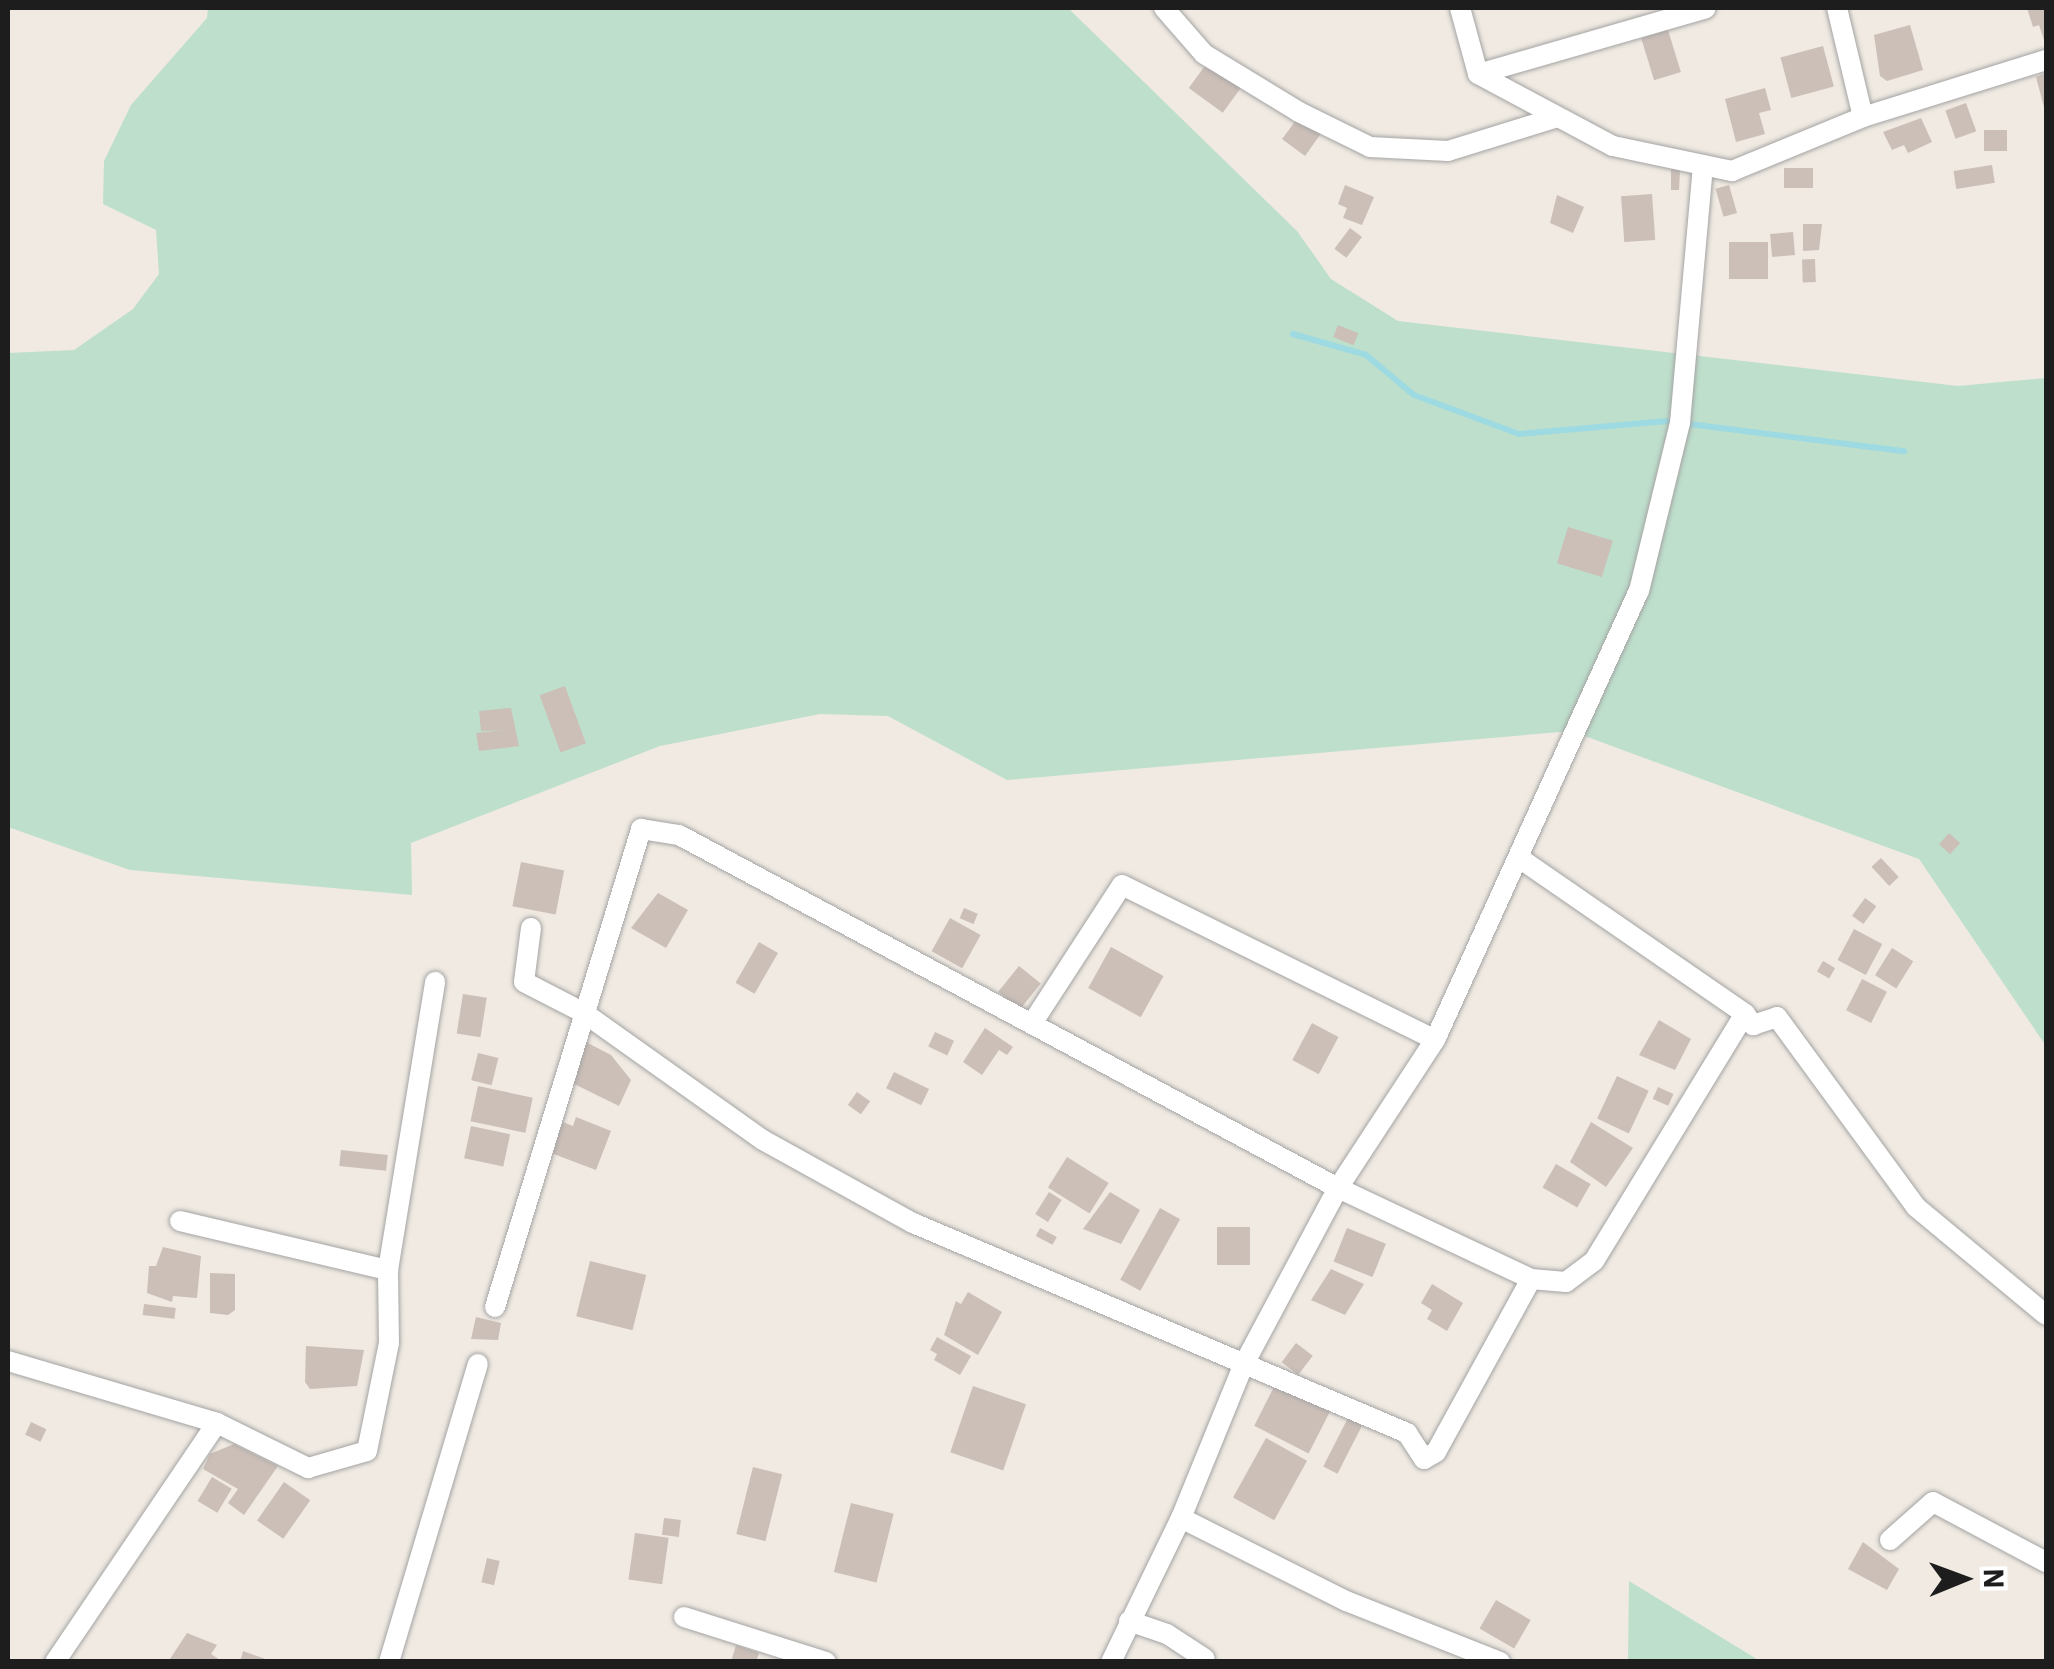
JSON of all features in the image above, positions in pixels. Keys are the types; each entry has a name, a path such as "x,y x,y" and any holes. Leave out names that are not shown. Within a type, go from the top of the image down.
{"street":[{"path":"1164,8 1204,54 1299,112 1370,146 1448,151 1558,116"},
{"path":"1460,8 1478,74 1613,146 1732,171 1845,130 1863,117 2046,60"},
{"path":"1478,74 1706,8"},
{"path":"1837,8 1863,117"},
{"path":"1111,1662 1182,1518 1244,1364 1338,1188 1435,1040 1522,860 1640,591 1680,423 1703,165"},
{"path":"495,1307 640,829 680,835 1338,1188 1531,1278 1566,1282 1594,1261 1744,1014"},
{"path":"1522,860 1744,1014 1753,1026 1777,1017 1916,1206 2046,1315"},
{"path":"1033,1022 1122,885 1435,1040"},
{"path":"531,928 524,982 584,1013 763,1140 912,1222 1406,1433 1424,1460 1436,1452 1531,1278"},
{"path":"8,1361 217,1424 308,1468 367,1451 390,1343 388,1270 435,982"},
{"path":"180,1221 388,1270"},
{"path":"389,1662 478,1364"},
{"path":"55,1662 217,1424"},
{"path":"1890,1540 1933,1502 2046,1562"},
{"path":"1182,1518 1446,1654 1500,1662"},
{"path":"684,1617 826,1662"},
{"path":"1129,1621 1167,1634 1206,1659"}],"green space":[{"path":"208,8 1068,8 1297,231 1331,279 1398,321 1958,386 2046,378 2046,1046 1919,859 1571,731 1007,780 888,716 820,714 660,746 411,843 412,895 130,870 8,827 8,353 74,350 133,309 159,274 156,230 103,204 104,161 131,105 207,18"},
{"path":"1629,1581 1760,1661 1628,1661"}],"building":[{"path":"2027,8 2046,8 2046,46 2039,25 2033,27"},
{"path":"1910,25 1923,70 1887,81 1880,76 1874,35"},
{"path":"1668,30 1681,72 1654,80 1641,38"},
{"path":"1823,46 1834,87 1791,98 1780,57"},
{"path":"1207,63 1241,88 1223,113 1189,88"},
{"path":"2046,73 2046,111 2045,111 2036,77"},
{"path":"1765,88 1771,110 1759,113 1765,134 1736,142 1725,99"},
{"path":"1966,103 1976,131 1956,139 1945,111"},
{"path":"1921,118 1932,142 1908,153 1904,145 1892,150 1883,132"},
{"path":"1297,119 1322,132 1305,156 1282,139"},
{"path":"1984,130 2007,130 2007,151 1984,151"},
{"path":"1992,165 1995,183 1956,189 1953,171"},
{"path":"1784,168 1813,168 1813,188 1784,188"},
{"path":"1671,169 1680,170 1679,190 1671,190"},
{"path":"1345,185 1374,197 1362,225 1343,218 1347,208 1338,204"},
{"path":"1729,185 1737,213 1724,217 1716,189"},
{"path":"1652,194 1655,240 1624,242 1621,196"},
{"path":"1557,195 1584,207 1573,233 1550,223"},
{"path":"1803,224 1822,224 1819,250 1803,251"},
{"path":"1350,228 1362,237 1346,258 1334,249"},
{"path":"1793,232 1795,255 1772,257 1770,234"},
{"path":"1729,242 1768,242 1768,279 1729,279"},
{"path":"1802,259 1815,259 1816,282 1803,282"},
{"path":"1338,325 1358,333 1354,345 1333,337"},
{"path":"1568,527 1613,541 1602,577 1557,563"},
{"path":"565,686 586,743 560,753 540,695"},
{"path":"511,708 519,746 479,751 476,733 503,730 481,731 479,711"},
{"path":"1949,833 1960,843 1950,854 1939,844"},
{"path":"1881,858 1899,877 1889,886 1871,867"},
{"path":"521,862 564,870 556,915 512,906"},
{"path":"658,893 688,910 666,948 631,928"},
{"path":"1865,898 1876,906 1863,924 1852,916"},
{"path":"964,908 978,914 974,924 960,918"},
{"path":"950,918 981,935 962,968 932,951"},
{"path":"1854,929 1882,944 1866,975 1838,960"},
{"path":"759,942 778,953 755,994 736,983"},
{"path":"1111,947 1163,976 1141,1017 1088,988"},
{"path":"1892,948 1913,961 1896,988 1875,975"},
{"path":"1823,961 1835,968 1829,978 1817,971"},
{"path":"1019,966 1041,984 1020,1009 998,992"},
{"path":"1862,979 1887,992 1871,1023 1846,1010"},
{"path":"463,994 487,998 480,1037 457,1034"},
{"path":"1659,1020 1691,1039 1675,1070 1639,1055"},
{"path":"1312,1023 1338,1037 1319,1074 1292,1060"},
{"path":"985,1028 1013,1047 1007,1055 999,1050 982,1075 963,1062"},
{"path":"935,1032 954,1041 947,1055 928,1047"},
{"path":"584,1041 611,1055 631,1080 619,1106 566,1080"},
{"path":"478,1053 498,1058 492,1085 471,1080"},
{"path":"894,1072 929,1089 921,1105 886,1088"},
{"path":"1617,1076 1649,1091 1629,1133 1597,1119"},
{"path":"478,1086 533,1098 525,1133 471,1121"},
{"path":"1658,1087 1674,1094 1668,1106 1653,1099"},
{"path":"857,1092 870,1101 861,1114 848,1105"},
{"path":"576,1117 611,1131 596,1170 551,1153 563,1122 573,1126"},
{"path":"1591,1122 1633,1148 1606,1187 1570,1162"},
{"path":"471,1126 510,1134 503,1167 464,1158"},
{"path":"341,1150 388,1155 386,1171 339,1166"},
{"path":"1067,1157 1109,1183 1089,1213 1048,1188"},
{"path":"1556,1164 1591,1184 1577,1207 1542,1187"},
{"path":"1049,1192 1062,1200 1048,1222 1035,1214"},
{"path":"1110,1192 1140,1210 1121,1244 1083,1229"},
{"path":"1160,1208 1180,1219 1140,1291 1120,1280"},
{"path":"1217,1227 1250,1227 1250,1265 1217,1265"},
{"path":"1040,1228 1057,1237 1053,1245 1036,1236"},
{"path":"1347,1228 1386,1244 1372,1277 1334,1261"},
{"path":"163,1247 201,1256 197,1298 173,1296 172,1302 147,1293 149,1266 156,1266"},
{"path":"590,1261 646,1275 632,1330 576,1316"},
{"path":"1331,1269 1364,1284 1345,1315 1311,1300"},
{"path":"210,1273 235,1274 235,1310 228,1315 210,1313"},
{"path":"1432,1284 1463,1303 1447,1331 1427,1319 1432,1310 1421,1303"},
{"path":"968,1292 1002,1312 978,1355 944,1335 956,1301 961,1304"},
{"path":"144,1304 176,1308 174,1319 143,1315"},
{"path":"476,1317 501,1323 498,1340 471,1339"},
{"path":"937,1337 971,1356 960,1375 934,1360 937,1354 930,1350"},
{"path":"1296,1343 1313,1356 1298,1375 1282,1362"},
{"path":"306,1346 364,1350 357,1386 310,1389 305,1382"},
{"path":"1276,1383 1330,1411 1309,1453 1254,1426"},
{"path":"973,1386 1026,1404 1003,1470 950,1452"},
{"path":"1350,1414 1364,1421 1337,1474 1323,1467"},
{"path":"31,1422 46,1429 40,1442 25,1435"},
{"path":"1266,1438 1307,1461 1274,1520 1233,1497"},
{"path":"234,1444 278,1466 244,1515 228,1503 238,1489 203,1469 210,1454"},
{"path":"753,1467 782,1474 765,1541 736,1534"},
{"path":"212,1477 232,1489 217,1513 198,1501"},
{"path":"284,1482 310,1500 283,1539 257,1521"},
{"path":"851,1503 894,1514 877,1583 834,1572"},
{"path":"664,1518 681,1520 679,1537 662,1535"},
{"path":"635,1533 669,1538 662,1584 628,1580"},
{"path":"1863,1542 1899,1569 1887,1590 1848,1569"},
{"path":"487,1558 500,1561 494,1585 481,1582"},
{"path":"1496,1600 1531,1620 1514,1649 1480,1629"},
{"path":"187,1633 217,1645 211,1654 223,1662 168,1662"},
{"path":"736,1645 759,1653 756,1662 731,1662"},
{"path":"243,1651 271,1661 271,1662 240,1662"}],"waterway":[{"path":"1293,334 1366,355 1414,395 1519,434 1667,421"},
{"path":"1689,424 1904,451"}]}
